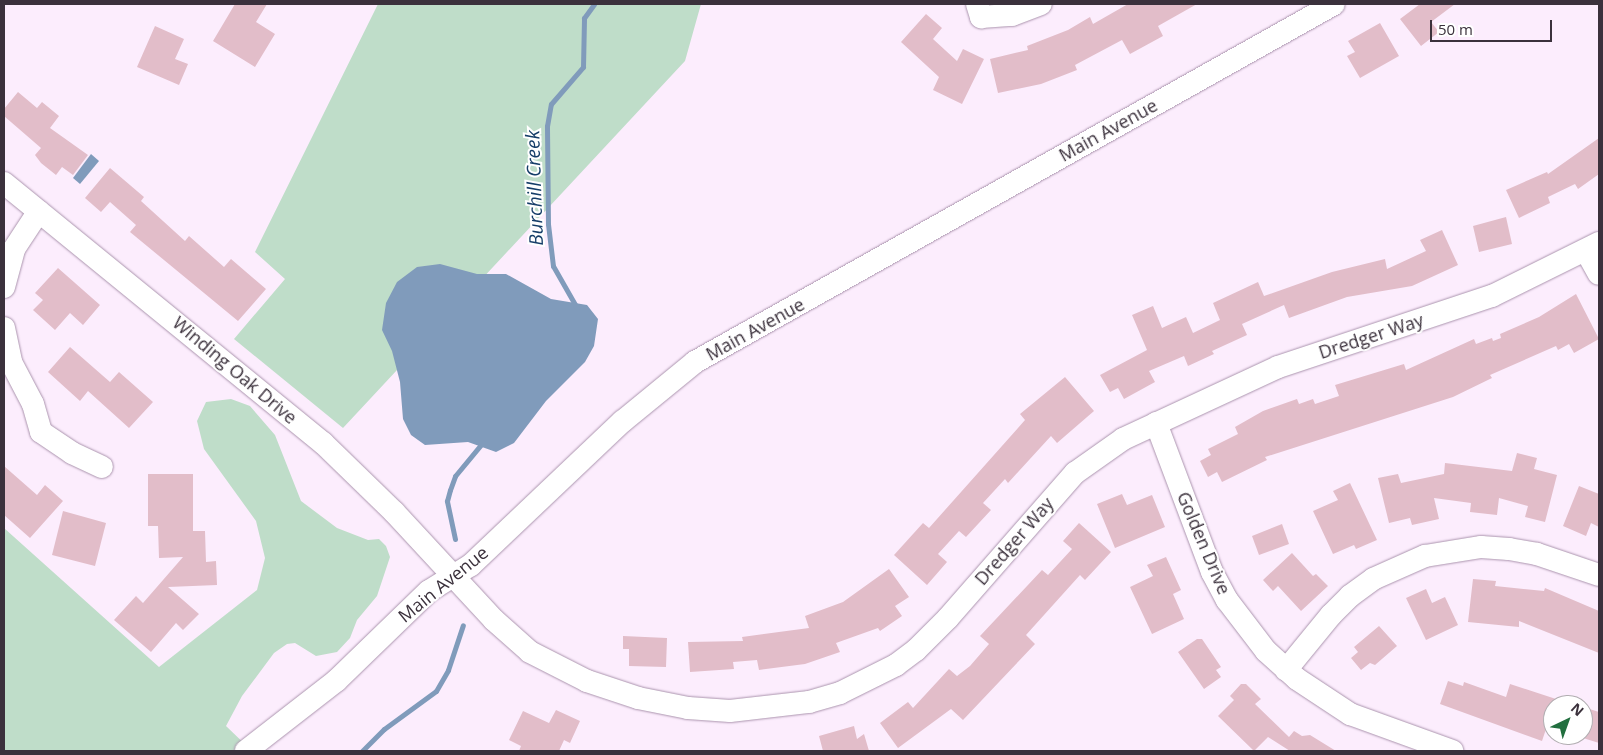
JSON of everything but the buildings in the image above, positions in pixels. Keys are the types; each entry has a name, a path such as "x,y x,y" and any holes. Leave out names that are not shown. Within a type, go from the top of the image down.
{"street":[{"path":"977,4 981,17 1012,15 1041,4"},
{"name":"Main Avenue","path":"246,751 336,681 426,594 452,575 471,565 623,421 695,362 1334,4"},
{"name":"Winding Oak Drive","path":"4,183 323,443 452,575"},
{"path":"4,287 14,249 39,211"},
{"path":"1593,247 1599,274"},
{"name":"Dredger Way","path":"452,575 494,620 530,652 587,681 638,698 688,708 730,711 809,702 866,682 916,650 1075,473 1123,439 1278,367 1492,296 1593,247"},
{"path":"4,328 11,362 33,404 41,432 72,453 102,467"},
{"name":"Golden Drive","path":"1156,423 1216,579 1245,626 1286,670 1350,714 1452,751"},
{"path":"1286,670 1350,596 1381,575 1425,556 1471,548 1509,549 1537,554 1599,575"}],"green space":[{"path":"378,4 701,4 685,61 343,428 234,339 285,279 255,252"},
{"path":"231,399 250,406 275,435 301,501 337,528 368,540 379,539 386,546 390,557 377,596 357,620 350,638 337,652 316,656 295,643 287,644 274,653 242,696 226,726 252,751 4,751 4,528 159,667 257,590 265,558 256,521 204,449 197,421 206,402"}],"water":[{"path":"91,154 99,161 80,184 73,178"},
{"path":"440,264 477,274 506,274 551,299 587,305 598,319 594,346 585,362 546,401 514,443 496,452 468,442 425,445 411,435 403,419 400,382 392,351 382,330 386,303 397,282 417,267"}],"waterway":[{"name":"Burchill Creek","path":"577,308 553,266 548,224 547,126 551,104 583,67 584,18 594,4"},
{"name":"Burchill Creek","path":"455,539 447,501 450,490 455,476 483,442"},
{"path":"362,751 384,729 436,691 448,670 463,625"}]}
